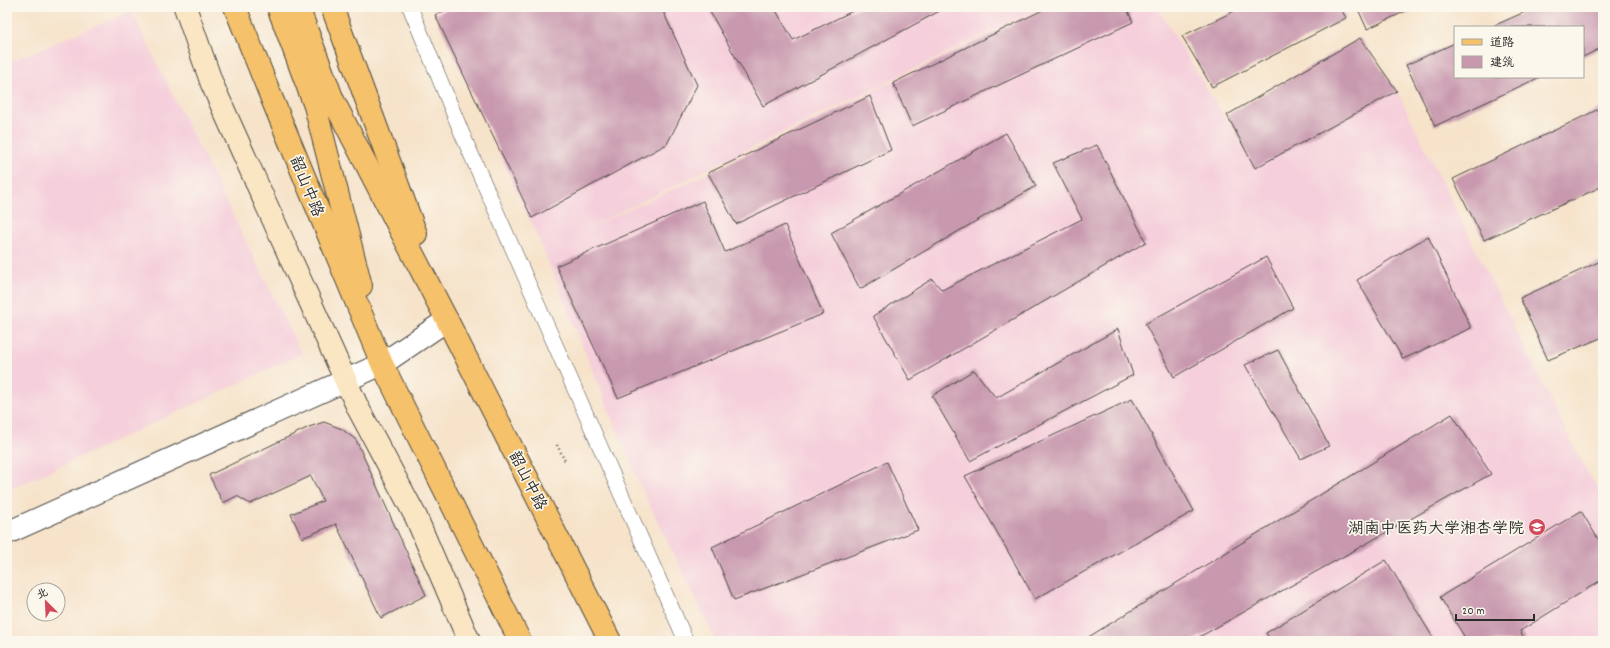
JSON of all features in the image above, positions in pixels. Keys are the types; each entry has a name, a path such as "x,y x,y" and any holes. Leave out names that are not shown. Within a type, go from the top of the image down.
{"main road":[{"name":"韶山中路","path":"235,7 382,364 520,641"},
{"path":"278,7 324,103"},
{"path":"298,7 324,103"},
{"name":"韶山中路","path":"332,7 447,320"},
{"name":"韶山中路","path":"324,103 382,364"},
{"name":"韶山中路","path":"324,103 447,320 610,641"}],"street":[{"path":"185,7 212,84 358,408 416,517 469,641"},
{"path":"7,533 382,364 447,320"}],"lane":[{"path":"410,7 463,136 686,641"}],"path":[{"path":"557,445 565,461"}],"shaded area":[{"path":"432,7 1041,7 569,237 708,173 1043,7 1157,7 1255,167 1397,91 1585,469 1603,495 1603,641 716,641 637,479 543,249"},
{"path":"131,11 302,354 7,491 7,63"}],"building":[{"path":"452,7 661,7 697,85 667,144 532,218 435,15"},
{"path":"721,7 774,7 793,40 861,7 947,7 763,106 710,12"},
{"path":"1049,7 1126,7 1133,22 912,126 893,83"},
{"path":"1243,7 1340,7 1346,18 1212,87 1182,36"},
{"path":"1357,7 1415,7 1367,29"},
{"path":"1536,7 1603,7 1603,47 1584,56 1584,26 1493,26"},
{"path":"1360,38 1397,91 1255,168 1227,115"},
{"path":"1454,43 1454,78 1538,78 1435,126 1406,65"},
{"path":"870,96 891,150 736,224 708,173"},
{"path":"1603,107 1603,186 1484,240 1453,179"},
{"path":"1006,133 1036,186 860,289 831,233"},
{"path":"1097,145 1146,242 910,380 873,316 932,279 942,290 1082,219 1053,163"},
{"path":"703,201 725,252 785,225 823,314 618,398 556,266"},
{"path":"1428,236 1471,328 1403,359 1357,280"},
{"path":"1266,257 1293,308 1174,377 1145,324"},
{"path":"1603,260 1603,337 1548,360 1520,298"},
{"path":"1118,329 1133,375 970,461 932,396 974,370 996,398"},
{"path":"1278,350 1329,446 1301,459 1245,365"},
{"path":"1132,399 1194,511 1035,599 965,476"},
{"path":"1452,414 1491,474 1192,641 1082,641"},
{"path":"324,422 342,429 356,440 426,595 381,618 336,524 302,538 291,514 323,501 311,476 250,504 237,496 223,503 209,475 309,427"},
{"path":"887,462 918,530 734,600 712,547"},
{"path":"1581,511 1603,547 1603,579 1520,631 1526,641 1467,641 1440,597"},
{"path":"1386,560 1435,641 1271,641 1266,633"}],"place":[{"name":"湖南中医药大学湘杏学院","path":"1537,527"}]}
